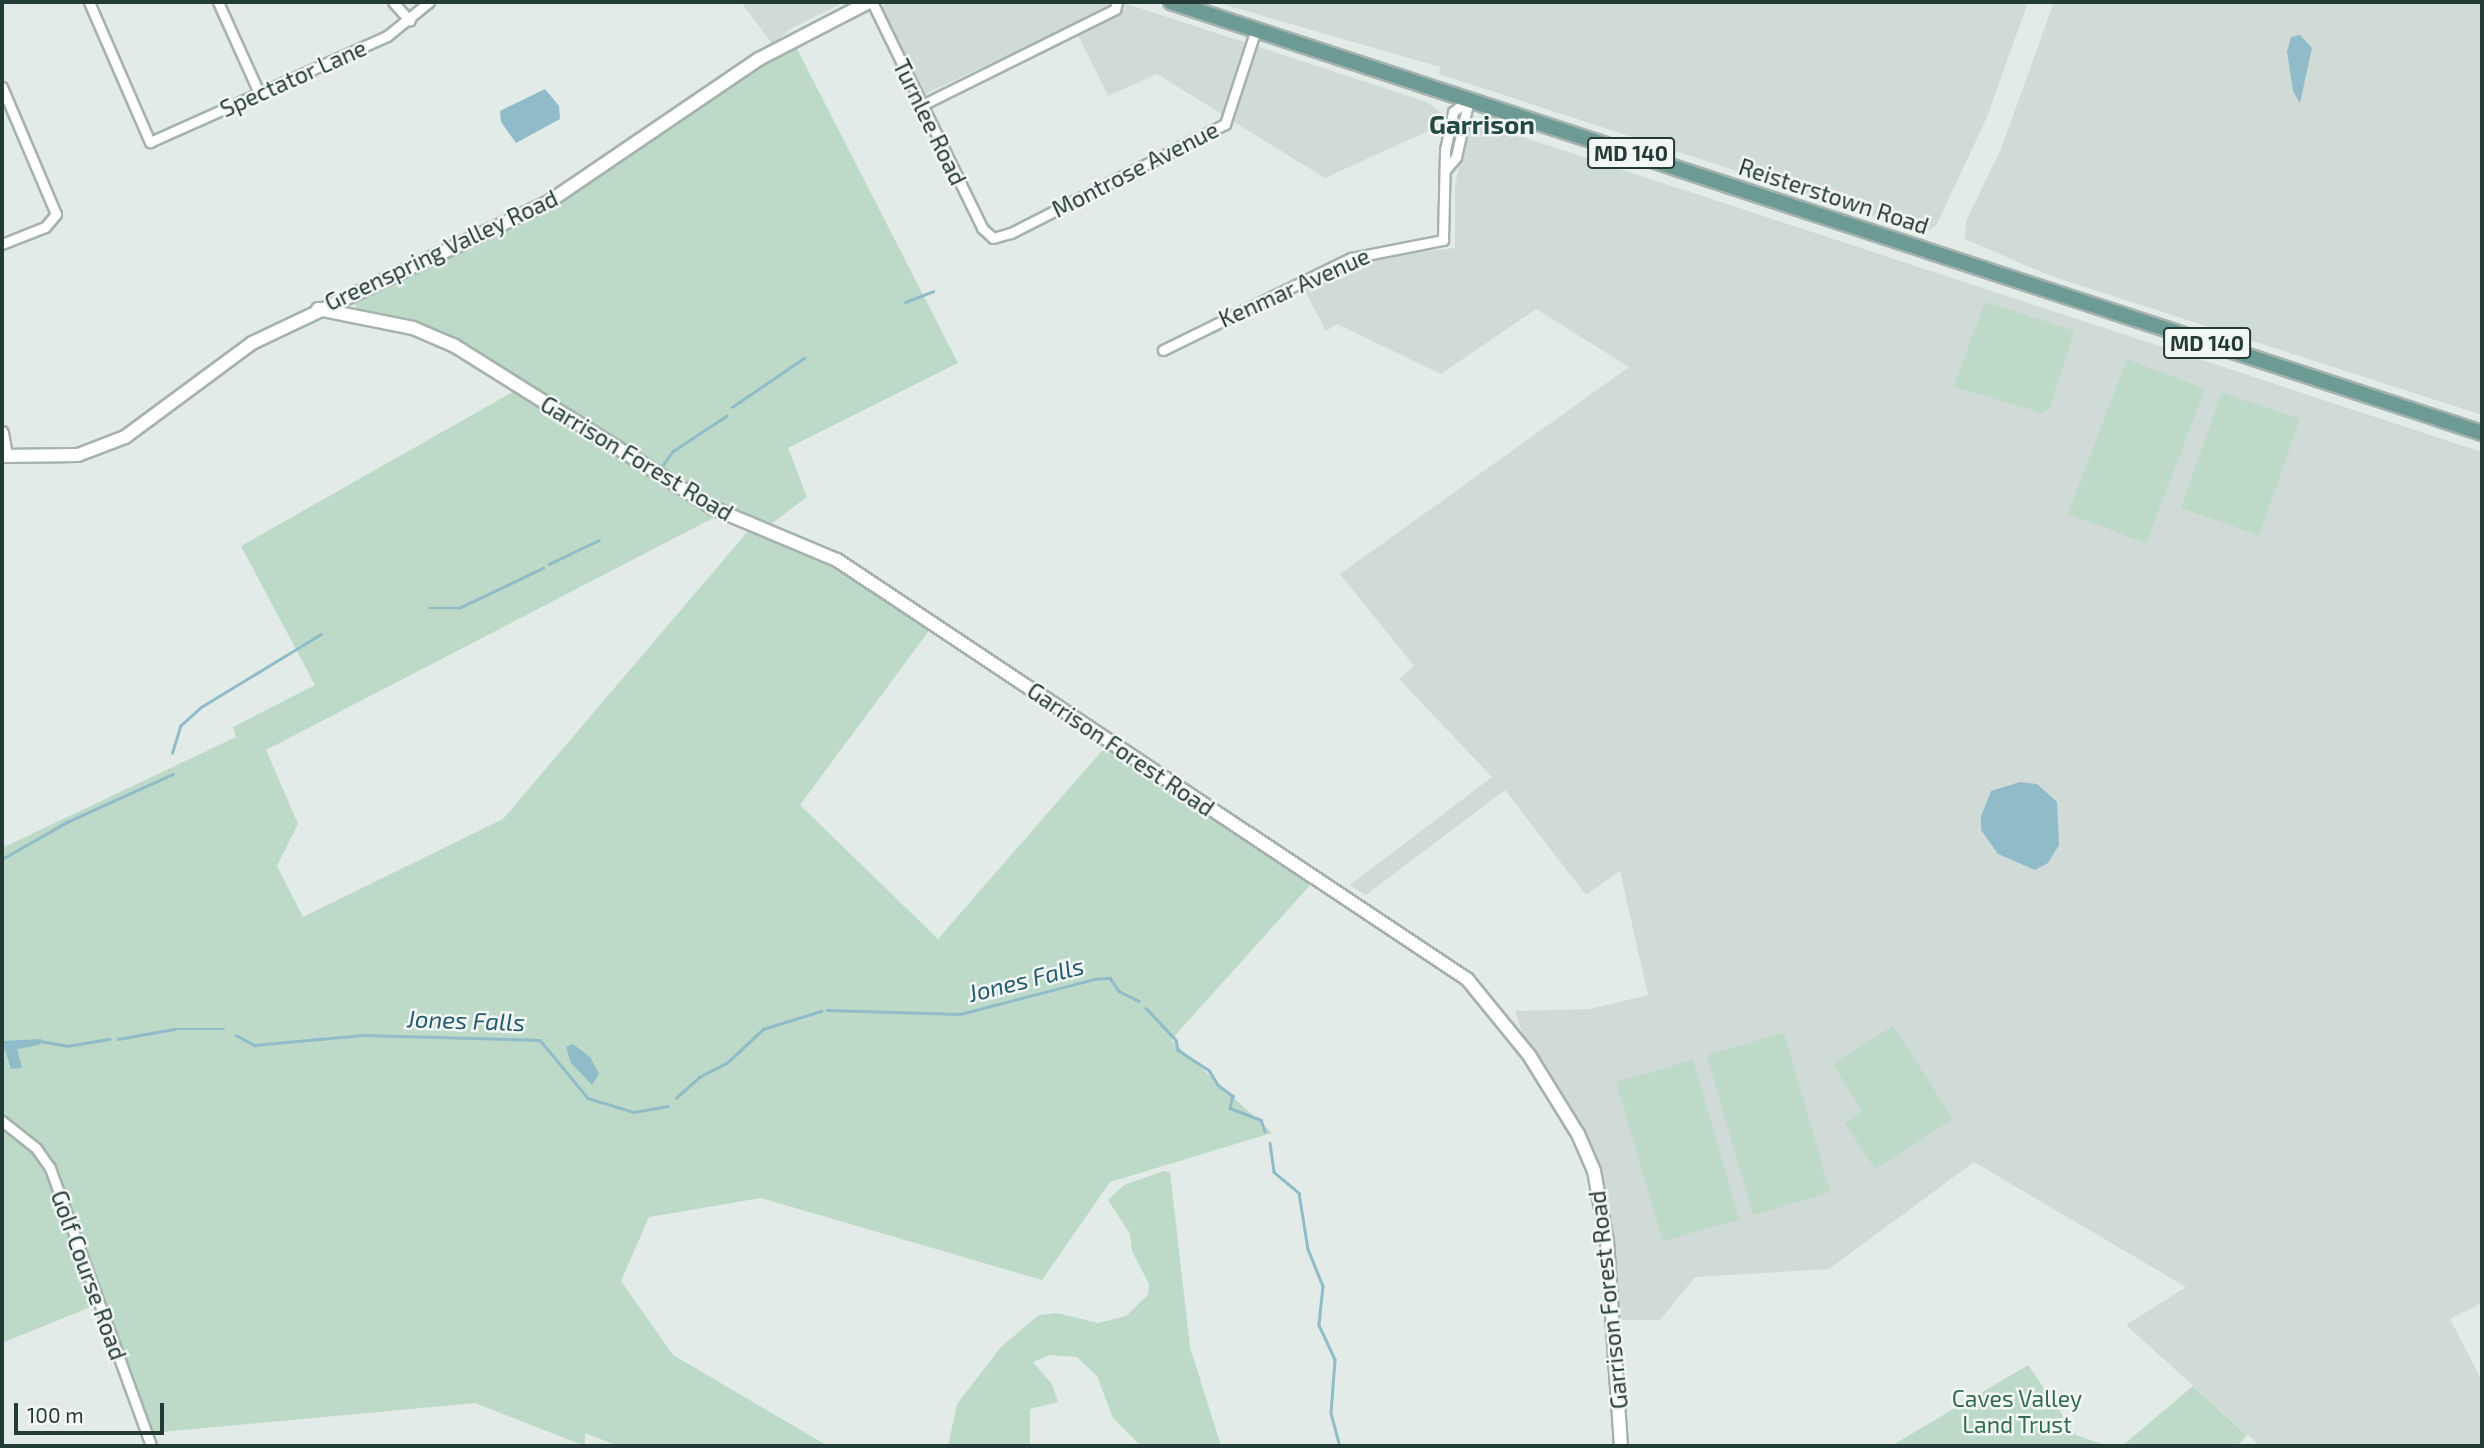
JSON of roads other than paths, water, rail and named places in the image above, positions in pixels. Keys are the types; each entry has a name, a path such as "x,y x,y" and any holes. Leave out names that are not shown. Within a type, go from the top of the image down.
{"main road":[{"name":"Greenspring Valley Road","path":"4,456 78,454 111,444 167,409 240,351 317,309 556,197 740,71 871,2"},
{"name":"Reisterstown Road","path":"1171,2 2482,433"},
{"name":"Garrison Forest Road","path":"317,309 414,328 456,346 713,508 837,560 1467,979 1529,1055 1578,1134 1594,1171 1607,1241 1621,1446"},
{"path":"2,433 4,456"}],"street":[{"name":"Spectator Lane","path":"89,2 150,142 410,21 429,2"},
{"path":"218,2 259,93"},
{"path":"393,2 410,21"},
{"name":"Turnlee Road","path":"871,2 982,228 993,238"},
{"path":"922,105 1115,9 1117,2"},
{"name":"Montrose Avenue","path":"993,238 1011,233 1225,124 1256,29"},
{"path":"2,87 56,214 45,227 2,244"},
{"name":"Kenmar Avenue","path":"1163,350 1351,258 1443,240 1445,150 1453,112 1469,99"},
{"name":"Kenmar Avenue","path":"1446,169 1456,157 1469,99"},
{"name":"Golf Course Road","path":"2,1121 36,1148 50,1168 151,1446"}],"water":[{"path":"2300,35 2312,48 2300,103 2293,91 2287,52 2291,37"},
{"path":"545,89 559,106 560,119 516,143 501,122 500,111"},
{"path":"2020,782 2037,784 2057,802 2059,845 2048,863 2035,870 1998,854 1981,830 1981,816 1991,791"},
{"path":"42,1039 39,1045 17,1049 22,1068 11,1069 2,1041"},
{"path":"573,1044 590,1057 599,1074 592,1085 571,1063 566,1047"}],"waterway":[{"path":"905,302 933,291"},
{"path":"732,407 804,358"},
{"path":"662,466 673,451 726,416"},
{"path":"549,564 599,540"},
{"path":"429,608 459,608 543,568"},
{"path":"172,753 180,726 201,707 321,634"},
{"path":"2,859 67,822 173,774"},
{"name":"Jones Falls","path":"827,1010 960,1014 1094,979 1110,978 1119,991 1139,1001"},
{"name":"Jones Falls","path":"1146,1008 1176,1040 1178,1050 1209,1070 1218,1085 1233,1096 1230,1108 1261,1120 1265,1131"},
{"name":"Jones Falls","path":"676,1098 699,1077 727,1063 763,1029 821,1011"},
{"name":"Jones Falls","path":"118,1039 175,1029 224,1029"},
{"name":"Jones Falls","path":"236,1035 254,1045 363,1035 540,1040 588,1098 634,1112 667,1106"},
{"name":"Jones Falls","path":"40,1041 67,1046 109,1039"},
{"name":"Jones Falls","path":"1270,1143 1274,1172 1299,1193 1308,1249 1323,1286 1319,1325 1335,1360 1331,1413 1340,1446"}],"district":[{"name":"Garrison","path":"1482,124"}],"park label":[{"name":"Caves Valley Land Trust","path":"2017,1411"}]}
